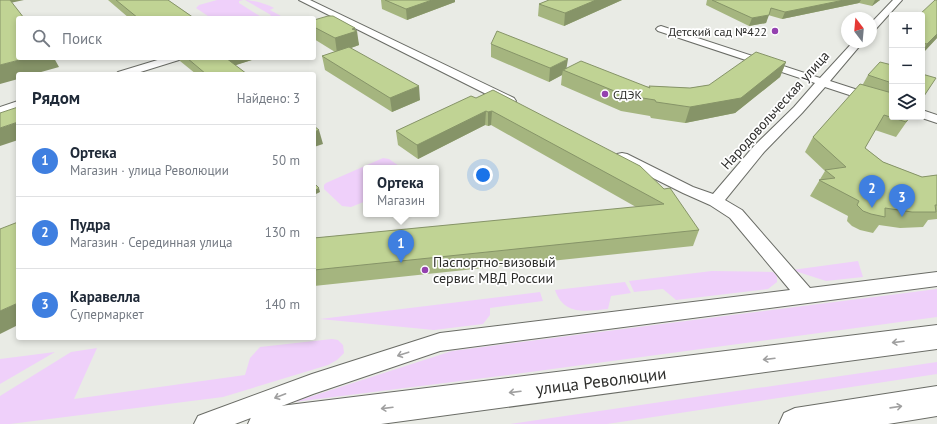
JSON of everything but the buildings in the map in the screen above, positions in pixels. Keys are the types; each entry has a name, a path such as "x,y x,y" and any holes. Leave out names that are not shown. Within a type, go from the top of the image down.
{"main road":[{"name":"улица Революции","path":"264,424 937,337"},
{"path":"795,424 937,401"}],"street":[{"path":"303,0 324,15 522,107"},
{"path":"877,22 898,0"},
{"path":"661,29 889,104"},
{"name":"Народовольческая улица","path":"716,201 759,149 798,110 853,48"},
{"path":"129,72 168,60"},
{"path":"0,111 16,106"},
{"path":"925,115 937,119"},
{"path":"612,152 688,190 716,201 736,214 805,295"},
{"path":"206,424 312,384 440,342 937,279"}],"shaded area":[{"path":"217,0 243,0 239,1 239,3 260,16 208,16 196,8 199,5"},
{"path":"245,0 256,1 274,8 270,10 281,16 270,16 271,15"},
{"path":"383,158 389,159 398,165 367,165"},
{"path":"363,167 363,202 351,207 342,206 324,189 324,185"},
{"path":"858,261 863,277 826,281 792,270"},
{"path":"712,271 773,272 777,277 777,282 768,289 676,300 663,289 634,292 629,281"},
{"path":"625,282 631,293 611,296 608,309 592,311 570,308 559,298 555,290"},
{"path":"937,289 937,317 508,375 294,402 452,351"},
{"path":"540,292 543,301 490,308 490,315 483,324 434,330 320,319"},
{"path":"332,339 338,340 343,345 344,353 337,360 328,365 223,397 10,424 0,424 0,396 71,352 97,348 74,399 245,375 250,358 260,347"},
{"path":"55,352 0,384 0,359"},
{"path":"937,362 937,374 607,424 510,424"}],"place":[{"name":"Детский сад №422","path":"775,31"},
{"name":"СДЭК","path":"605,94"},
{"name":"Пудра","path":"872,208"},
{"name":"Каравелла","path":"902,217"},
{"name":"Ортека","path":"401,263"},
{"name":"Паспортно-визовый сервис МВД России","path":"425,270"}]}
